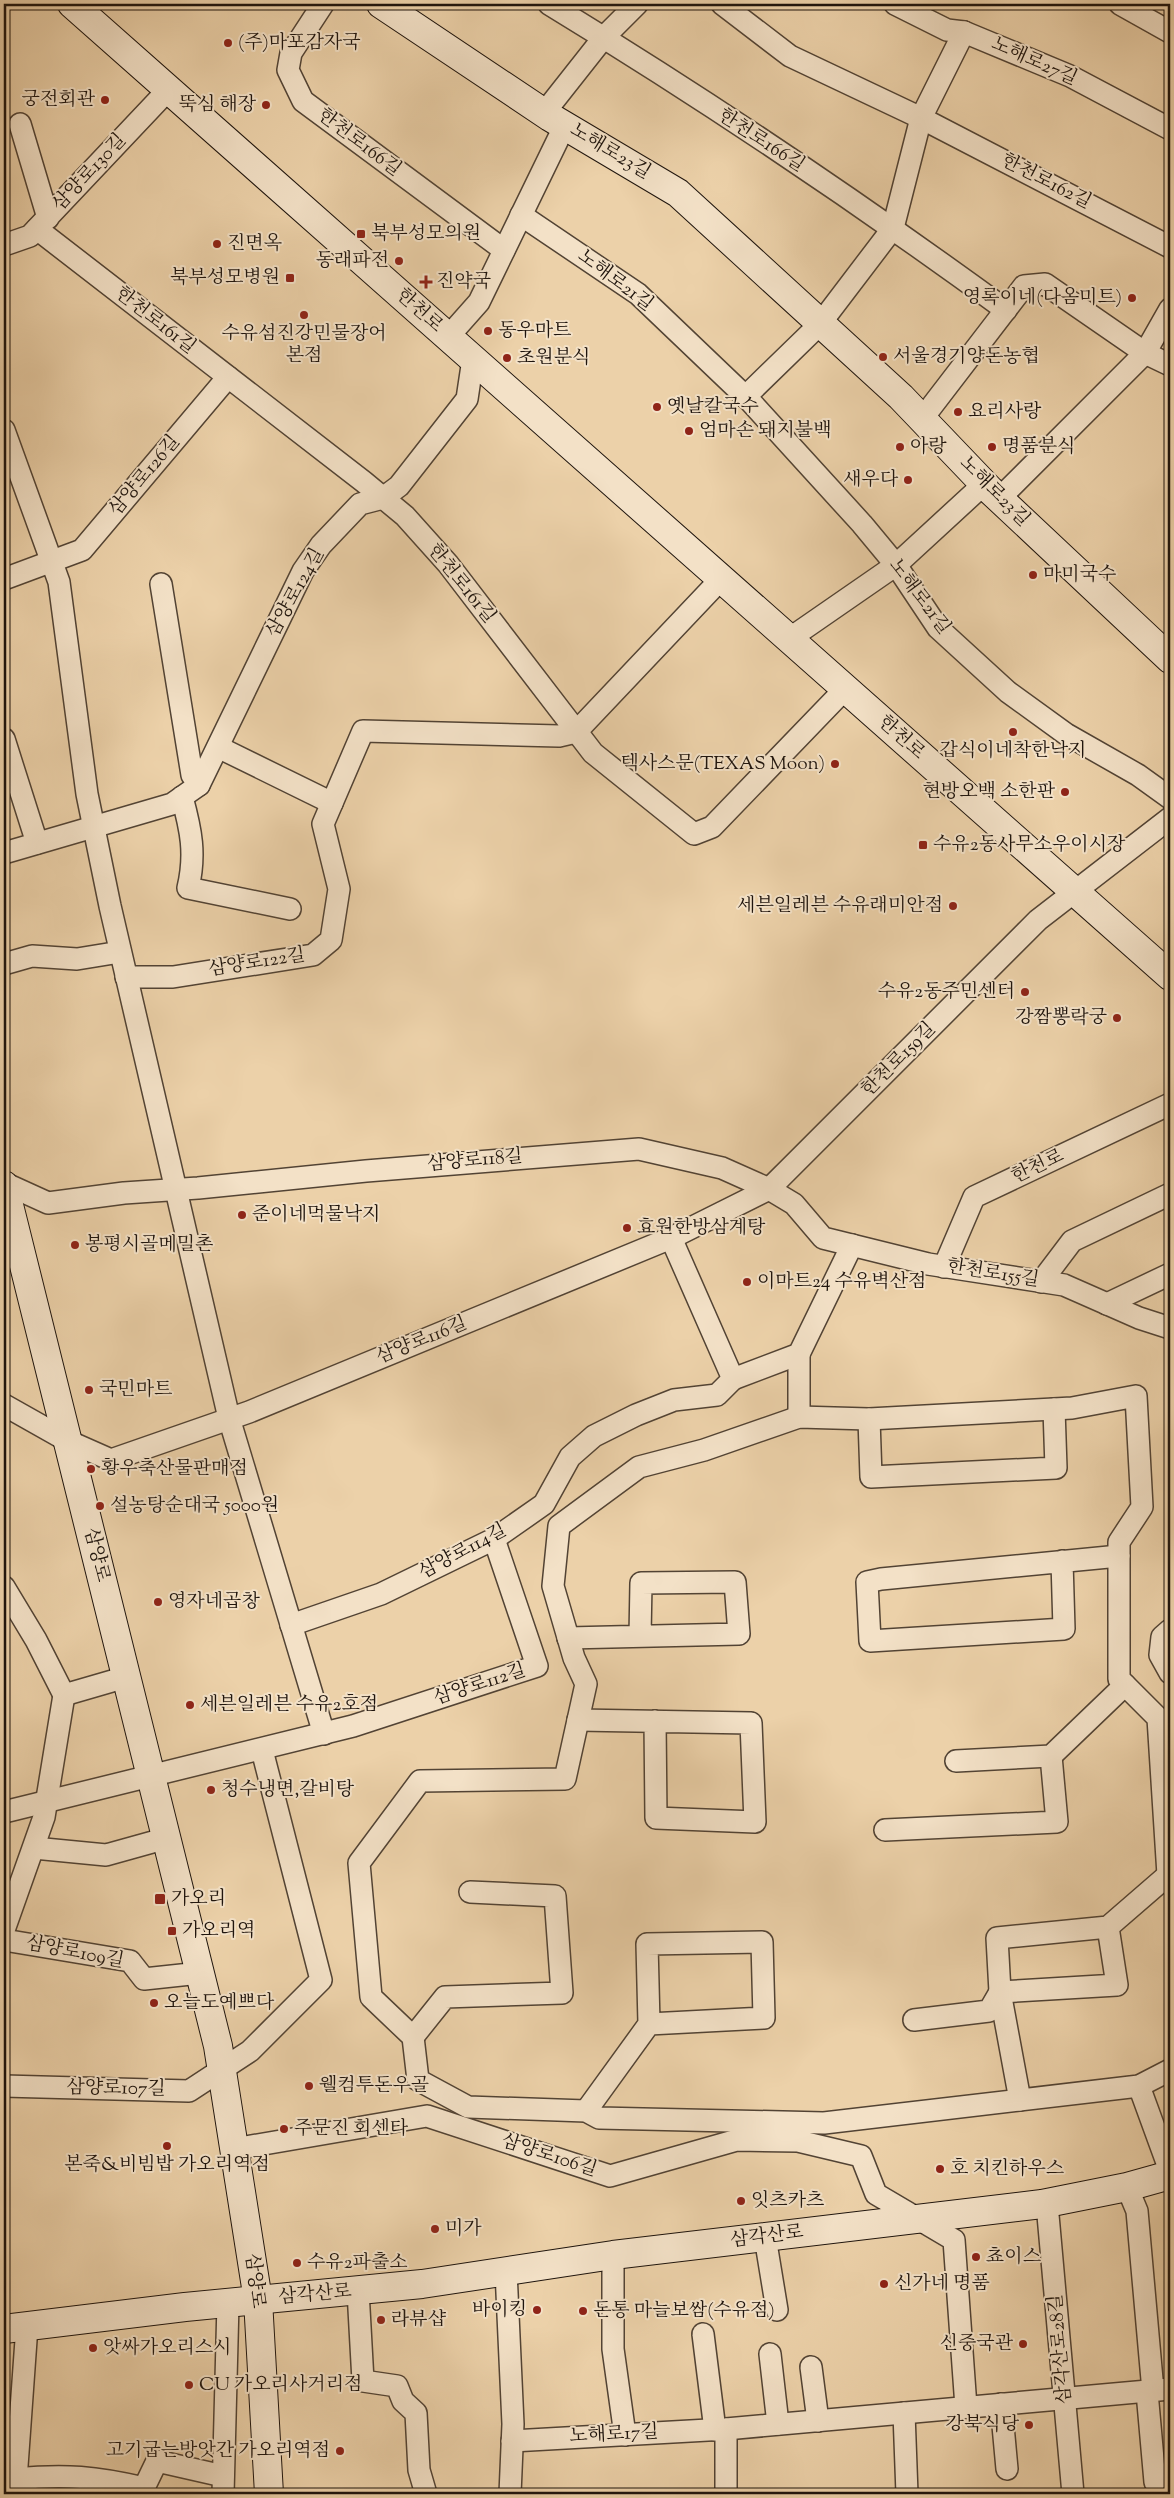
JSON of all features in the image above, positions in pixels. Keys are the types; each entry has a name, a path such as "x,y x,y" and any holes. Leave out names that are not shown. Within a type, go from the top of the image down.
{"street":[{"name":"한천로","path":"72,4 1170,976"},
{"name":"한천로166길","path":"323,4 292,53 288,70 303,101 504,250"},
{"name":"노해로23길","path":"381,4 554,119 678,193 922,420 992,492 1170,659"},
{"name":"한천로166길","path":"549,4 604,37 893,228"},
{"path":"448,337 479,302 521,215 554,119 604,37 637,4"},
{"path":"722,4 790,56 921,118"},
{"name":"노해로27길","path":"895,4 947,30 964,32 1070,76 1170,130"},
{"path":"1120,4 1170,32"},
{"path":"745,397 820,324 893,228 921,118 964,32"},
{"name":"삼양로130길","path":"4,245 30,236 168,90"},
{"name":"한천로162길","path":"921,118 1170,247"},
{"path":"20,124 42,224"},
{"name":"노해로21길","path":"521,215 638,294 745,397 862,524 896,565 938,628 1008,692 1066,734 1138,775 1170,798"},
{"name":"한천로161길","path":"42,224 228,377 405,516 448,564 593,753 694,834 712,827 845,689"},
{"path":"893,228 1006,310"},
{"path":"922,420 1024,286 1045,284 1145,353 1170,365"},
{"path":"789,639 896,565 992,492 1145,353 1170,308"},
{"name":"삼양로124길","path":"191,791 218,747 303,571 321,545 360,504 383,498 399,486 467,399 473,359"},
{"name":"삼양로126길","path":"4,579 52,563 82,550 228,377"},
{"path":"4,430 59,582 87,794 120,952 229,1418 324,1734"},
{"path":"576,732 721,579"},
{"path":"161,584 192,775 192,872 188,888 290,910"},
{"name":"삼양로122길","path":"126,977 172,977 313,955 331,940 339,889 323,824 363,731 559,736 576,732"},
{"path":"4,739 36,842"},
{"path":"218,747 332,803"},
{"path":"4,852 172,804 191,791"},
{"name":"한천로159길","path":"769,1189 1038,920 1170,818"},
{"path":"4,964 32,956 77,959 120,952"},
{"name":"한천로","path":"944,1267 974,1197 1170,1104"},
{"name":"삼양로118길","path":"4,1184 48,1203 124,1193 639,1149 722,1168 769,1189"},
{"name":"삼양로","path":"4,1184 167,1838 222,2069 258,2300 269,2494"},
{"name":"삼양로116길","path":"4,1404 68,1441 111,1460 229,1418 671,1238 769,1189"},
{"name":"한천로155길","path":"769,1189 794,1204 822,1238 944,1267 1064,1285 1170,1328"},
{"path":"1041,1282 1072,1241 1170,1194"},
{"path":"671,1238 733,1379 800,1354"},
{"path":"799,1417 800,1354 852,1245"},
{"path":"1107,1304 1170,1274"},
{"name":"삼양로114길","path":"291,1625 381,1594 494,1539 544,1504 570,1458 594,1436 636,1415 674,1400 718,1395 733,1379"},
{"path":"1020,2100 1000,1992 997,1938 1108,1927 1169,1875 1158,1718 1119,1679 1119,1542 1142,1507 1136,1396 1054,1409 869,1418 799,1417 704,1450 639,1467 559,1526 553,1586 574,1658 586,1684 565,1780 420,1781 359,1864 371,1997 413,2037 418,2080 468,2107 586,2111 599,2118 824,2123 1020,2100 1139,2086 1170,2070"},
{"path":"869,1418 871,1477 1056,1468 1054,1409"},
{"name":"삼양로112길","path":"4,1812 324,1734 537,1666 494,1539"},
{"path":"1062,1561 1064,1629 870,1641 866,1582 1062,1561 1119,1556"},
{"path":"568,1638 739,1634 735,1582 641,1583 640,1636"},
{"path":"4,1587 36,1640 64,1695 45,1801 44,1817 4,1930"},
{"path":"1170,1630 1162,1637 1160,1655 1170,1673"},
{"path":"64,1695 126,1677"},
{"path":"956,1761 1051,1756 1125,1685"},
{"path":"578,1720 655,1721 751,1723 755,1822 656,1818 655,1721"},
{"path":"222,2069 250,2051 321,1980 262,1750"},
{"path":"885,1830 1057,1822 1051,1756"},
{"path":"34,1848 106,1855 167,1838"},
{"path":"413,2037 445,1997 562,1992 555,1896 470,1892"},
{"path":"1000,1992 1117,1985 1108,1927"},
{"name":"삼양로109길","path":"4,1940 130,1961 144,1978 200,1973"},
{"path":"586,2111 648,2024 647,1944 762,1942 764,2018 648,2024"},
{"path":"914,2020 989,2011 1000,1992"},
{"name":"삼양로107길","path":"4,2086 189,2091 222,2069"},
{"path":"1139,2086 1170,2173"},
{"name":"삼양로106길","path":"234,2149 427,2116 610,2176 737,2140 798,2141 861,2156 876,2194 920,2219"},
{"name":"삼각산로","path":"15,2328 228,2303 358,2291 614,2256 1047,2204 1127,2187 1170,2173"},
{"path":"1127,2187 1137,2211 1157,2391 1155,2482"},
{"name":"삼각산로28길","path":"1047,2204 1073,2494"},
{"path":"920,2219 954,2240 966,2407"},
{"path":"765,2237 777,2310"},
{"path":"614,2256 614,2349 625,2435"},
{"path":"506,2271 512,2441 510,2494"},
{"path":"358,2291 363,2381 396,2386 403,2401 416,2412 418,2470 426,2494"},
{"path":"15,2328 16,2486 56,2475 102,2478 142,2491 157,2461 223,2485 228,2303"},
{"path":"703,2334 720,2429 726,2494"},
{"path":"770,2354 778,2424"},
{"path":"811,2368 818,2421"},
{"name":"노해로17길","path":"512,2441 720,2429 1157,2391"},
{"path":"1001,2404 1008,2469"},
{"path":"904,2413 907,2494"}],"place":[{"name":"(주)마포감자국","path":"228,43"},
{"name":"궁전회관","path":"105,100"},
{"name":"뚝심 해장","path":"266,105"},
{"name":"북부성모의원","path":"361,234"},
{"name":"진면옥","path":"217,244"},
{"name":"동래파전","path":"399,261"},
{"name":"북부성모병원","path":"290,278"},
{"name":"진약국","path":"426,282"},
{"name":"영록이네(다옴미트)","path":"1132,298"},
{"name":"수유섬진강민물장어 본점","path":"304,315"},
{"name":"동우마트","path":"488,331"},
{"name":"서울경기양돈농협","path":"883,357"},
{"name":"초원분식","path":"507,358"},
{"name":"옛날칼국수","path":"657,407"},
{"name":"요리사랑","path":"958,412"},
{"name":"엄마손 돼지불백","path":"689,431"},
{"name":"아랑","path":"900,447"},
{"name":"명품분식","path":"992,447"},
{"name":"새우다","path":"908,480"},
{"name":"마미국수","path":"1033,575"},
{"name":"갑식이네착한낙지","path":"1013,732"},
{"name":"텍사스문(TEXAS Moon)","path":"835,764"},
{"name":"현방오백 소한판","path":"1065,792"},
{"name":"수유2동사무소우이시장","path":"923,845"},
{"name":"세븐일레븐 수유래미안점","path":"953,906"},
{"name":"수유2동주민센터","path":"1025,992"},
{"name":"강짬뽕락궁","path":"1117,1018"},
{"name":"준이네먹물낙지","path":"242,1215"},
{"name":"효원한방삼계탕","path":"627,1228"},
{"name":"봉평시골메밀촌","path":"75,1245"},
{"name":"이마트24 수유벽산점","path":"747,1282"},
{"name":"국민마트","path":"89,1390"},
{"name":"황우축산물판매점","path":"91,1469"},
{"name":"설농탕순대국 5000원","path":"100,1506"},
{"name":"영자네곱창","path":"158,1602"},
{"name":"세븐일레븐 수유2호점","path":"190,1705"},
{"name":"청수냉면,갈비탕","path":"211,1790"},
{"name":"가오리","path":"160,1899"},
{"name":"가오리역","path":"172,1931"},
{"name":"오늘도예쁘다","path":"154,2003"},
{"name":"웰컴투돈우골","path":"309,2086"},
{"name":"주문진 회센타","path":"284,2129"},
{"name":"본죽&비빔밥 가오리역점","path":"167,2146"},
{"name":"호 치킨하우스","path":"940,2169"},
{"name":"잇츠카츠","path":"741,2201"},
{"name":"미가","path":"435,2229"},
{"name":"쵸이스","path":"976,2257"},
{"name":"수유2파출소","path":"297,2263"},
{"name":"신가네 명품","path":"884,2284"},
{"name":"바이킹","path":"537,2310"},
{"name":"돈통 마늘보쌈(수유점)","path":"583,2311"},
{"name":"라뷰샵","path":"381,2320"},
{"name":"신중국관","path":"1023,2344"},
{"name":"앗싸가오리스시","path":"93,2348"},
{"name":"CU 가오리사거리점","path":"189,2385"},
{"name":"강북식당","path":"1029,2425"},
{"name":"고기굽는방앗간 가오리역점","path":"340,2451"}]}
